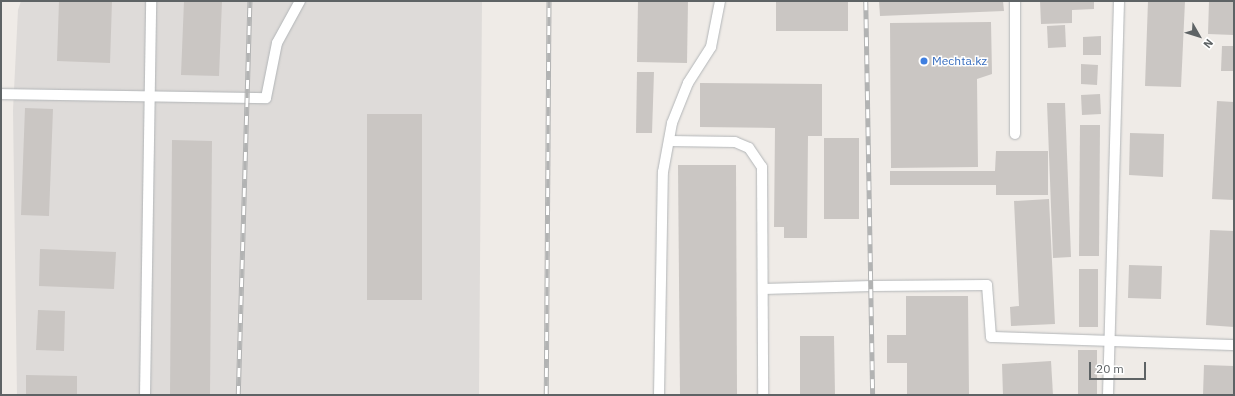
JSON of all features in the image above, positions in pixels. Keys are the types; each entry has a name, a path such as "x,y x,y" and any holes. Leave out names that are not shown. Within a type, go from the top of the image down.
{"lane":[{"path":"145,395 151,1"},
{"path":"1,94 266,98 277,43 300,1"},
{"path":"659,395 663,172 672,123 688,83 711,48 720,1"},
{"path":"1015,1 1015,134"},
{"path":"1108,395 1119,1"},
{"path":"669,141 735,142 749,148 762,167 763,395"},
{"path":"763,289 987,285 991,336 1109,339 1234,345"}],"shaded area":[{"path":"21,1 482,1 479,395 17,395 13,110 18,10"}],"building":[{"path":"59,1 112,1 110,63 57,61"},
{"path":"184,1 222,1 219,76 181,75"},
{"path":"638,1 688,1 687,63 637,62"},
{"path":"776,1 848,1 848,31 776,31"},
{"path":"879,1 1003,1 1004,11 880,16"},
{"path":"1040,1 1094,1 1094,9 1072,10 1072,23 1041,24"},
{"path":"1148,1 1185,1 1181,87 1145,86"},
{"path":"1209,1 1234,1 1234,35 1208,34"},
{"path":"991,22 992,74 977,79 978,167 891,168 890,23"},
{"path":"1065,25 1066,47 1048,48 1047,26"},
{"path":"1101,36 1101,55 1083,55 1083,37"},
{"path":"1222,46 1234,46 1234,71 1221,71"},
{"path":"1081,64 1098,65 1097,85 1081,84"},
{"path":"637,72 654,72 652,133 636,133"},
{"path":"700,83 822,84 822,136 808,136 807,238 784,238 784,227 774,227 775,128 700,127"},
{"path":"1100,94 1101,114 1082,115 1081,95"},
{"path":"1217,101 1234,102 1234,200 1212,199"},
{"path":"1047,103 1065,103 1071,257 1053,258"},
{"path":"25,108 53,109 49,216 21,215"},
{"path":"367,114 422,114 422,300 367,300"},
{"path":"1080,125 1100,125 1099,256 1079,256"},
{"path":"1130,133 1164,134 1163,177 1129,175"},
{"path":"824,138 859,138 859,219 824,219"},
{"path":"172,140 212,141 210,395 170,395"},
{"path":"996,151 1048,151 1048,195 996,195 996,185 890,185 890,171 995,171"},
{"path":"678,165 736,165 737,395 680,395"},
{"path":"1049,199 1055,324 1011,326 1010,307 1019,306 1014,201"},
{"path":"1210,230 1234,231 1234,327 1206,325"},
{"path":"40,249 116,252 114,289 39,286"},
{"path":"1129,265 1162,266 1161,299 1128,298"},
{"path":"1079,269 1098,269 1098,327 1079,327"},
{"path":"906,296 968,296 969,395 907,395 907,363 887,363 887,335 906,335"},
{"path":"38,310 65,311 64,351 36,350"},
{"path":"800,336 834,336 835,395 800,395"},
{"path":"1078,350 1097,350 1097,395 1078,395"},
{"path":"1051,361 1053,395 1003,395 1002,364"},
{"path":"1204,365 1234,366 1234,395 1203,395"},
{"path":"26,375 77,376 77,395 26,395"}],"railway":[{"path":"238,395 250,1"},
{"path":"546,395 549,1"},
{"path":"866,1 873,395"}],"place":[{"name":"Mechta.kz","path":"924,61"}]}
